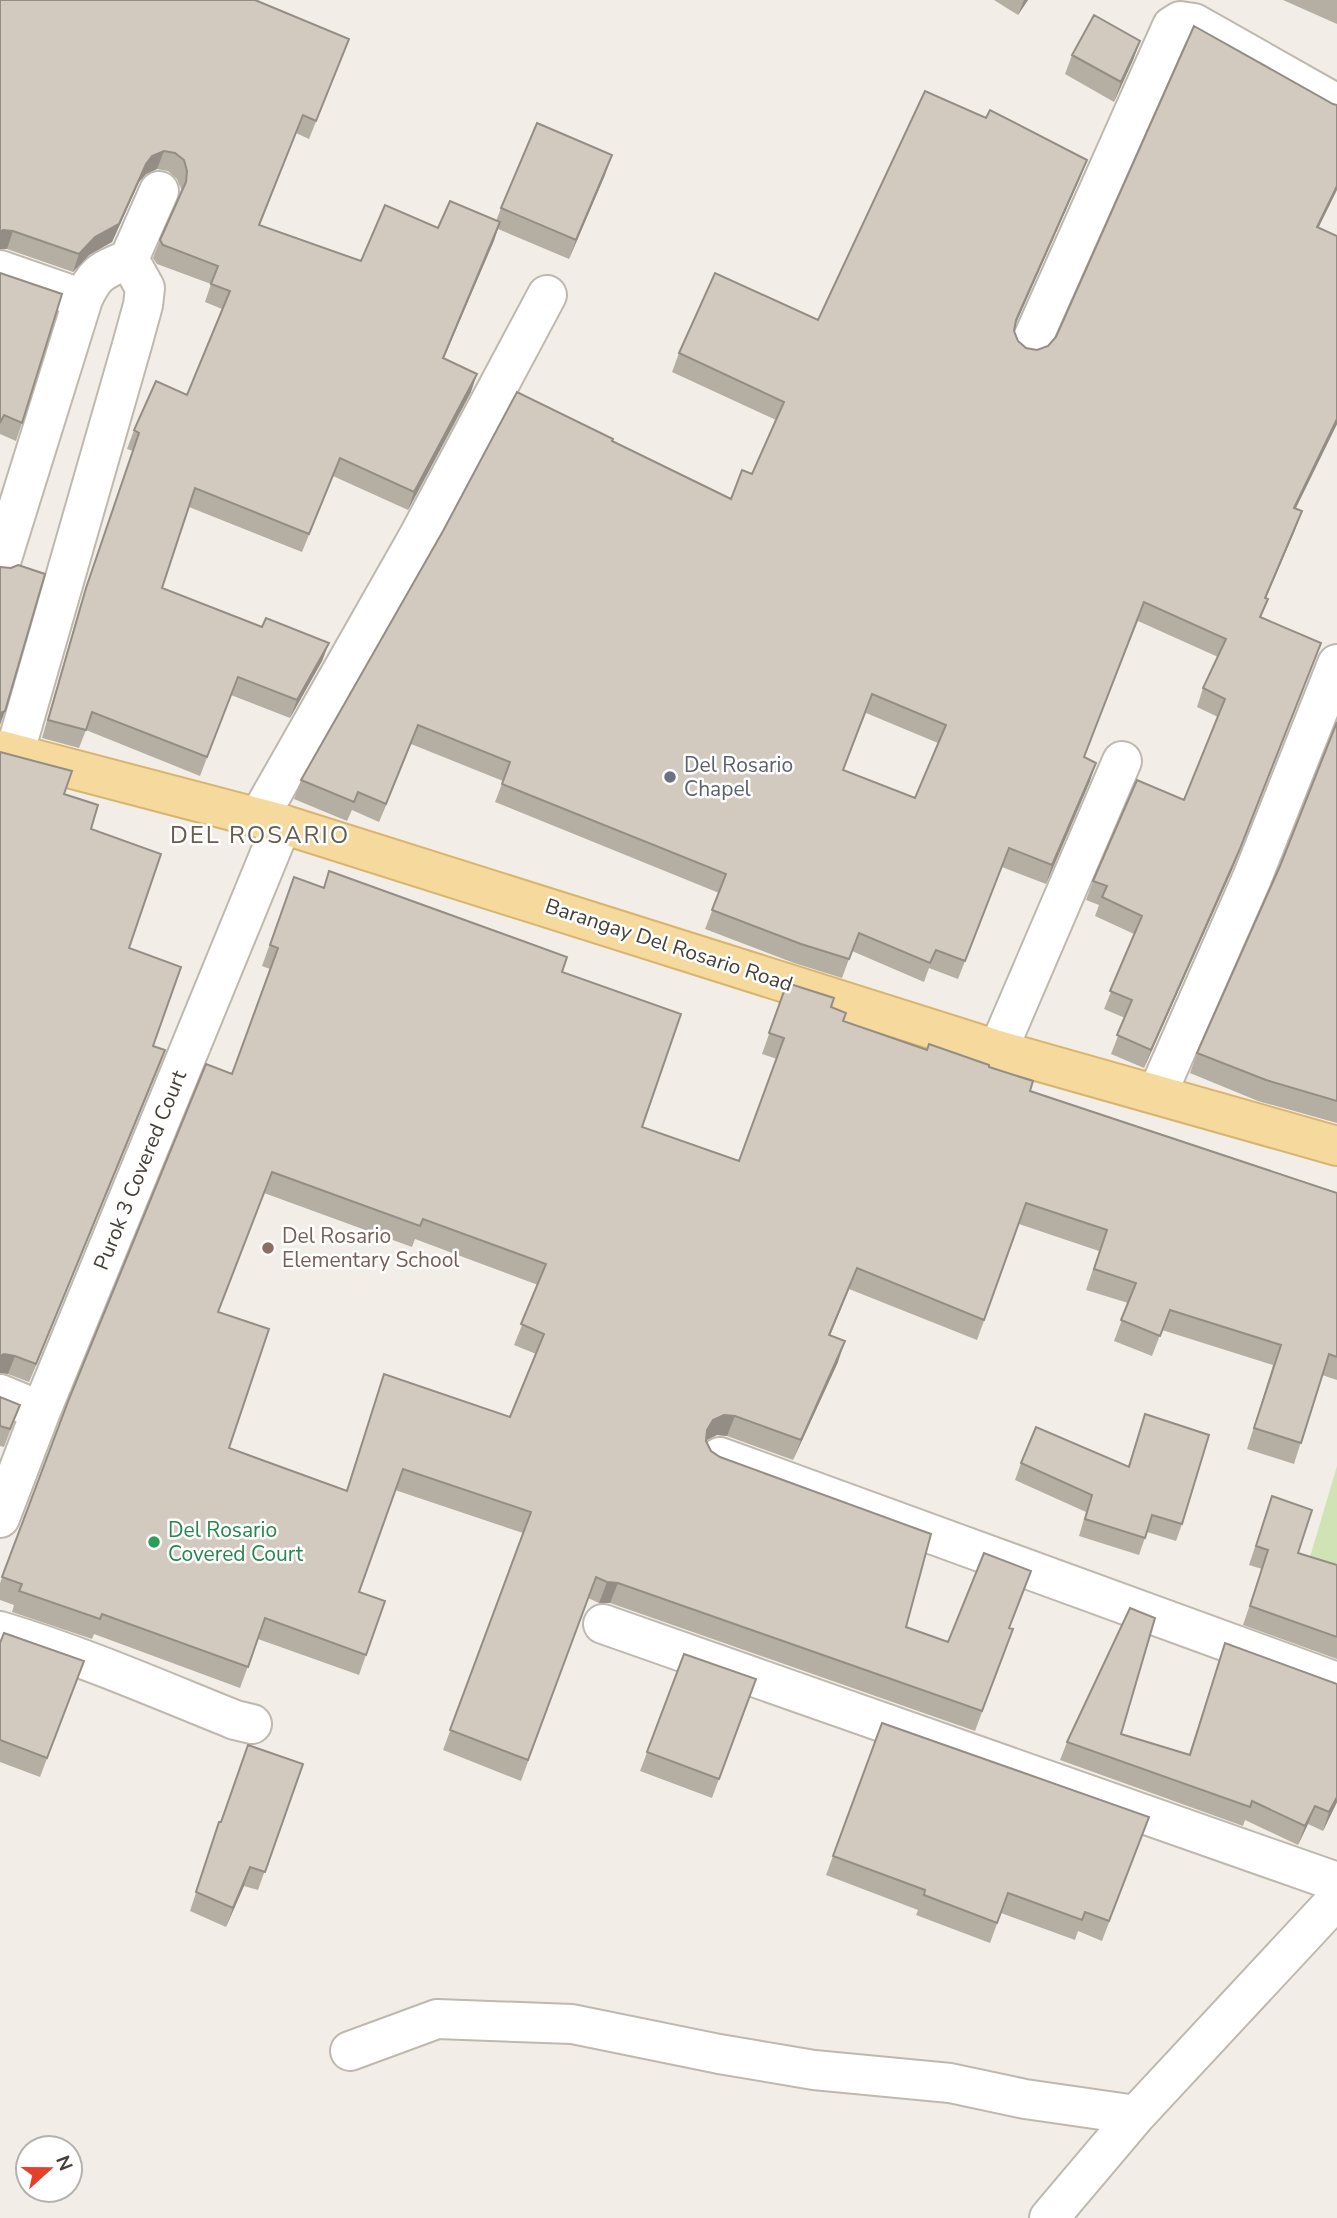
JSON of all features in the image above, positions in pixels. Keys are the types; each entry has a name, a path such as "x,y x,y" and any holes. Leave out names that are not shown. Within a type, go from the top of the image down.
{"main road":[{"name":"Barangay Del Rosario Road","path":"7,753 271,820 998,1050 1337,1146"}],"street":[{"path":"1029,346 1172,26 1180,21 1194,23 1337,104"},
{"path":"0,565 83,299 92,279 129,259 159,191"},
{"path":"7,753 143,305 145,288 129,259"},
{"path":"0,270 83,299"},
{"name":"Purok 3 Covered Court","path":"0,1518 271,820 547,295"},
{"path":"1157,1094 1252,878 1337,664"},
{"path":"998,1050 1122,761"},
{"path":"0,1394 41,1411"},
{"path":"720,1457 1337,1682"},
{"path":"603,1624 1337,1882"},
{"path":"0,1631 118,1673 235,1720 252,1724"},
{"path":"1049,2218 1136,2115 1337,1899"},
{"path":"350,2051 437,2019 572,2024 814,2070 950,2083 1025,2099 1136,2115"}],"green space":[{"path":"1337,1466 1337,1655 1286,1638"}],"building":[{"path":"0,0 255,0 349,39 316,121 303,115 259,225 361,261 385,205 438,228 450,201 500,222 443,358 477,374 414,492 340,458 309,534 195,488 162,588 262,627 266,618 329,643 297,700 238,677 207,757 92,712 86,730 48,720 86,588 139,433 134,430 156,381 187,395 230,291 211,284 218,266 163,245 160,240 186,182 184,160 175,153 164,151 152,156 119,224 95,237 79,254 13,231 0,232"},
{"path":"1094,15 1140,41 1121,82 1072,55"},
{"path":"1194,26 1337,105 1337,186 1317,227 1337,236 1337,419 1294,508 1302,511 1265,598 1268,599 1260,617 1321,643 1239,851 1151,1050 1117,1035 1132,1000 1110,991 1142,916 1102,897 1107,886 1093,881 1137,780 1184,800 1225,699 1203,688 1226,639 1144,602 1084,757 1096,763 1052,865 1009,848 965,961 936,950 930,963 859,933 849,959 712,910 726,874 502,784 510,762 418,725 386,804 358,792 354,802 301,780 443,531 517,392 731,499 742,470 752,474 784,402 679,353 715,273 818,320 925,91 986,118 990,110 1087,160 1016,320 1014,331 1018,341 1026,348 1037,350 1048,346 1056,337","holes":["872,694 946,725 915,798 843,770"]},
{"path":"537,123 612,155 576,240 501,208"},
{"path":"0,273 62,294 22,423 4,415 0,423"},
{"path":"18,565 45,574 5,711 0,713 0,567 11,568"},
{"path":"1337,722 1337,1101 1266,1080 1197,1053 1280,866"},
{"path":"0,752 72,771 64,794 98,805 91,829 161,854 129,948 181,967 153,1046 165,1050 36,1364 15,1356 0,1356"},
{"path":"329,871 567,957 562,972 681,1014 642,1127 739,1161 784,1038 769,1033 787,983 834,998 831,1007 846,1013 843,1021 927,1050 929,1044 1033,1081 1030,1091 1337,1193 1337,1357 1329,1354 1301,1443 1254,1428 1281,1345 1170,1310 1160,1336 1121,1320 1136,1283 1094,1269 1107,1230 1026,1203 984,1320 857,1268 829,1335 845,1341 801,1440 735,1416 724,1415 713,1420 707,1430 706,1441 711,1451 720,1457 931,1534 906,1627 948,1642 984,1553 1031,1571 1009,1628 1013,1629 982,1711 596,1577 528,1760 450,1730 531,1512 403,1469 359,1592 385,1601 366,1655 265,1618 248,1667 102,1614 100,1619 19,1591 22,1584 2,1577 69,1399 206,1064 232,1074 278,948 270,945 294,877 324,888","holes":["272,1172 420,1226 423,1219 546,1264 521,1324 544,1334 510,1417 384,1374 347,1491 229,1448 269,1329 218,1312"]},
{"path":"0,1397 20,1405 10,1429 0,1426"},
{"path":"1145,1414 1209,1435 1182,1524 1152,1515 1145,1538 1085,1519 1092,1495 1021,1463 1036,1427 1129,1467"},
{"path":"1272,1496 1312,1510 1298,1553 1337,1565 1337,1637 1250,1606 1268,1550 1256,1546"},
{"path":"1130,1608 1155,1618 1121,1734 1190,1755 1225,1643 1337,1684 1337,1797 1329,1812 1315,1806 1305,1826 1252,1801 1250,1807 1067,1742"},
{"path":"4,1633 84,1661 47,1758 0,1740 0,1643"},
{"path":"684,1654 756,1679 719,1779 647,1752"},
{"path":"882,1723 1149,1817 1109,1921 1085,1912 1082,1920 1008,1893 997,1923 924,1895 925,1890 833,1856"},
{"path":"248,1745 303,1764 265,1872 250,1867 233,1908 196,1892"}],"place":[{"name":"Del Rosario Chapel","path":"670,777"},
{"name":"Del Rosario Elementary School","path":"268,1248"},
{"name":"Del Rosario Covered Court","path":"154,1542"}],"district":[{"name":"DEL ROSARIO","path":"260,835"}]}
